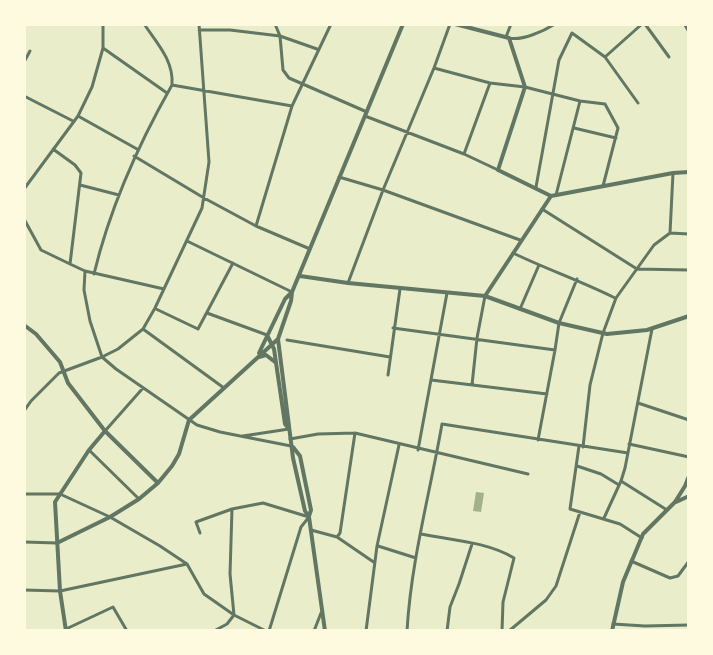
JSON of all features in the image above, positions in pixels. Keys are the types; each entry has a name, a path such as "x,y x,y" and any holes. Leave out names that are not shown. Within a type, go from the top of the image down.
{"street":[{"path":"24,189 78,116 92,87 103,48 103,24"},
{"path":"94,274 134,156 172,85 171,69 165,53 144,24"},
{"path":"24,411 59,373 102,357 118,348 143,328 155,308 202,208 209,162 199,24"},
{"path":"275,24 280,36 283,70 289,78 407,132 464,154 553,196 689,172"},
{"path":"256,226 292,106 317,49 331,24"},
{"path":"258,357 285,299 292,292 300,276 403,24"},
{"path":"348,283 450,24"},
{"path":"455,24 515,39 547,29 555,24"},
{"path":"498,170 525,87 508,37 511,24"},
{"path":"605,57 644,24 669,57"},
{"path":"685,24 689,31"},
{"path":"199,30 230,30 280,36 317,49"},
{"path":"536,187 558,60 572,33 605,57 638,103"},
{"path":"103,48 167,93"},
{"path":"24,62 30,51"},
{"path":"434,68 490,83 525,87 580,101 605,104 618,128 603,186"},
{"path":"464,154 490,83"},
{"path":"172,85 292,106"},
{"path":"24,96 73,121"},
{"path":"472,385 477,338 485,296 520,240 553,196 580,101"},
{"path":"78,116 138,149"},
{"path":"574,128 616,138"},
{"path":"53,149 75,165 81,173 70,264"},
{"path":"134,156 256,226 311,249"},
{"path":"670,233 673,173"},
{"path":"339,177 383,190 520,240"},
{"path":"80,185 119,195"},
{"path":"542,209 637,269 689,270"},
{"path":"24,219 41,250 85,272 164,289"},
{"path":"642,538 620,524 570,509 576,466 590,385 603,333 615,298 654,245 670,233 689,234"},
{"path":"187,241 292,292"},
{"path":"513,253 538,266 577,279 615,298"},
{"path":"155,308 198,329 233,263"},
{"path":"520,309 538,266"},
{"path":"85,272 84,290 90,321 102,357 142,388 197,424 293,447"},
{"path":"300,276 400,289 485,296 558,323 603,333 653,328 689,316"},
{"path":"538,440 558,323 577,279"},
{"path":"388,375 400,289"},
{"path":"292,292 278,339 293,458 305,511 309,517 326,631"},
{"path":"418,450 447,293"},
{"path":"207,313 267,335 272,344 285,424 289,429"},
{"path":"24,325 36,334 60,362 68,383 105,431 158,483"},
{"path":"143,328 224,388"},
{"path":"393,328 555,350"},
{"path":"604,518 620,483 628,453 653,328"},
{"path":"24,542 57,543 110,518 139,499 158,483 172,466 179,454 189,420 278,339"},
{"path":"287,340 390,357"},
{"path":"258,357 266,355 276,362"},
{"path":"431,380 547,394"},
{"path":"127,631 113,607 66,630 60,591 55,502 89,450 142,388"},
{"path":"638,403 689,420"},
{"path":"407,631 409,602 420,534 442,424 628,453"},
{"path":"241,436 289,429"},
{"path":"291,439 318,434 355,433 418,450 528,474"},
{"path":"338,537 355,433"},
{"path":"629,444 689,457"},
{"path":"366,631 378,546 399,445"},
{"path":"89,450 139,499"},
{"path":"576,466 620,483 667,510"},
{"path":"612,631 620,592 642,538 675,502 687,485 689,476"},
{"path":"24,494 60,494 160,546 187,564 204,594 234,615 268,631 301,527 309,517"},
{"path":"675,502 689,496"},
{"path":"200,533 196,522 232,509 263,503 309,517"},
{"path":"214,631 227,624 234,615 230,574 232,509"},
{"path":"509,631 546,600 556,586 580,513"},
{"path":"311,530 338,537 375,563"},
{"path":"420,534 501,550 514,558 503,602 502,631"},
{"path":"447,631 450,607 472,544"},
{"path":"378,546 416,558"},
{"path":"631,561 670,578 678,576 689,561"},
{"path":"24,590 60,591 187,564"},
{"path":"314,631 322,612"},
{"path":"613,624 689,625"}],"shaded area":[{"path":"476,492 484,493 481,512 473,511"}]}
